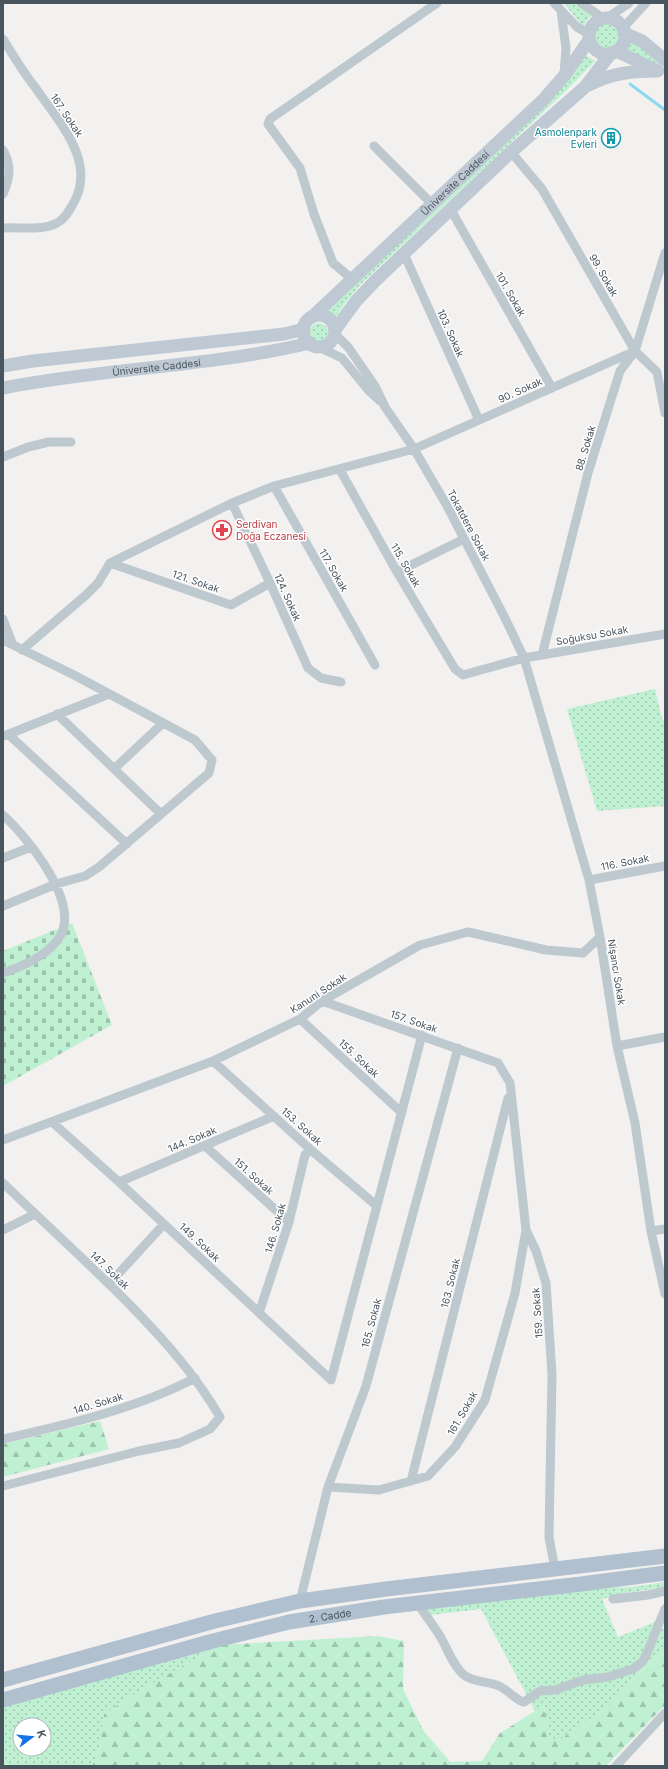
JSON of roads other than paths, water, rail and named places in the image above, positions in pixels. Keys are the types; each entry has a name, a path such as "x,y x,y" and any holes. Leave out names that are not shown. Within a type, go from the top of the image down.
{"main road":[{"path":"605,18 617,21 624,31 642,41 663,69 614,52 602,53 597,51 589,37 593,24 605,18"},
{"path":"614,52 623,43 624,31"},
{"name":"Üniversite Caddesi","path":"312,317 538,106 564,76 589,37"},
{"name":"Üniversite Caddesi","path":"335,332 356,301 511,152 585,86 614,52"},
{"path":"585,86 601,78 629,71 663,69"},
{"path":"322,315 327,317 333,323 335,332 330,342 326,345 314,345 305,337 304,329 305,325 312,317 322,315"},
{"name":"Üniversite Caddesi","path":"3,366 33,361 284,334 304,329"},
{"name":"Üniversite Caddesi","path":"3,388 112,371 267,354 314,345"},
{"name":"2. Cadde","path":"3,1680 215,1621 300,1601 386,1589 665,1556"},
{"name":"2. Cadde","path":"3,1700 209,1642 289,1622 417,1603 665,1573"}],"street":[{"path":"352,279 333,263 314,214 300,168 268,124 270,119 437,3"},
{"path":"554,3 589,37"},
{"path":"581,3 605,18 629,3"},
{"path":"624,31 646,3"},
{"path":"561,11 566,48 564,76"},
{"name":"167. Sokak","path":"3,39 26,76 70,138 76,149 81,174 78,195 66,216 58,222 37,228 3,228"},
{"path":"374,146 432,204"},
{"path":"3,150 8,158 10,168 10,179 3,194"},
{"name":"99. Sokak","path":"511,152 542,189 635,351 661,371 665,413"},
{"name":"101. Sokak","path":"451,210 552,388"},
{"name":"88. Sokak","path":"542,655 588,473 620,371 635,351 665,253"},
{"name":"103. Sokak","path":"404,254 479,420"},
{"name":"Tokatdere Sokak","path":"335,332 375,386 385,407 414,449 446,504 524,658"},
{"name":"Tokatdere Sokak","path":"314,345 342,358 369,391 385,407"},
{"name":"90. Sokak","path":"110,563 232,503 274,486 340,470 414,449 635,351"},
{"path":"3,457 28,447 49,442 71,442"},
{"name":"115. Sokak","path":"340,470 396,572 455,670"},
{"name":"117. Sokak","path":"274,486 375,665"},
{"name":"124. Sokak","path":"232,503 308,668 321,678 341,682"},
{"path":"396,572 464,539"},
{"path":"22,650 86,596 98,583 110,563"},
{"name":"121. Sokak","path":"110,563 231,605 270,583"},
{"path":"3,619 12,645"},
{"name":"Soğuksu Sokak","path":"455,670 464,675 524,658 665,634"},
{"path":"3,640 195,740 212,760 209,773 99,867 85,876 56,884 3,906"},
{"name":"Nişancı Sokak","path":"524,658 589,880 617,1046 635,1123 651,1231 665,1294"},
{"path":"109,694 5,735 127,844"},
{"path":"57,714 161,814"},
{"path":"114,769 163,723"},
{"path":"3,815 31,847 56,884 64,911 64,925 59,938 50,949 28,963 3,974"},
{"path":"3,858 31,847"},
{"name":"116. Sokak","path":"589,880 665,866"},
{"name":"Kanuni Sokak","path":"3,1140 213,1061 300,1019 322,1001 420,945 468,932 546,950 584,953 600,938"},
{"name":"157. Sokak","path":"322,1001 498,1063"},
{"name":"155. Sokak","path":"300,1019 402,1113"},
{"path":"377,1206 422,1035"},
{"path":"617,1046 665,1037"},
{"name":"165. Sokak","path":"300,1601 328,1487 366,1386 458,1048"},
{"name":"153. Sokak","path":"213,1061 311,1150 377,1206"},
{"name":"159. Sokak","path":"498,1063 510,1083 526,1230 536,1251 546,1282 552,1374 549,1537 555,1569"},
{"name":"163. Sokak","path":"411,1481 510,1091"},
{"name":"144. Sokak","path":"119,1182 274,1116"},
{"name":"149. Sokak","path":"52,1122 119,1182 331,1380 377,1206"},
{"name":"151. Sokak","path":"205,1146 289,1222"},
{"name":"146. Sokak","path":"259,1313 289,1222 305,1155 311,1150"},
{"name":"147. Sokak","path":"3,1183 109,1284 170,1346 195,1378 220,1417 210,1429 179,1443 139,1451 3,1486"},
{"path":"3,1230 36,1214"},
{"path":"109,1284 164,1224"},
{"path":"651,1231 665,1229"},
{"name":"161. Sokak","path":"328,1487 379,1490 428,1476 455,1447 484,1400 515,1293 526,1230"},
{"name":"140. Sokak","path":"3,1440 79,1421 174,1389 195,1378"},
{"path":"613,1599 648,1595 665,1591"},
{"path":"417,1603 464,1675 474,1680 498,1685 511,1692 519,1701 524,1702 540,1690 555,1690 583,1680 608,1677 633,1669 643,1661 665,1609"},
{"path":"616,1766 665,1713"}],"waterway":[{"path":"630,84 665,110"}],"place":[{"name":"Asmolenpark Evleri","path":"611,138"},
{"name":"Serdivan Doğa Eczanesi","path":"222,530"}]}
